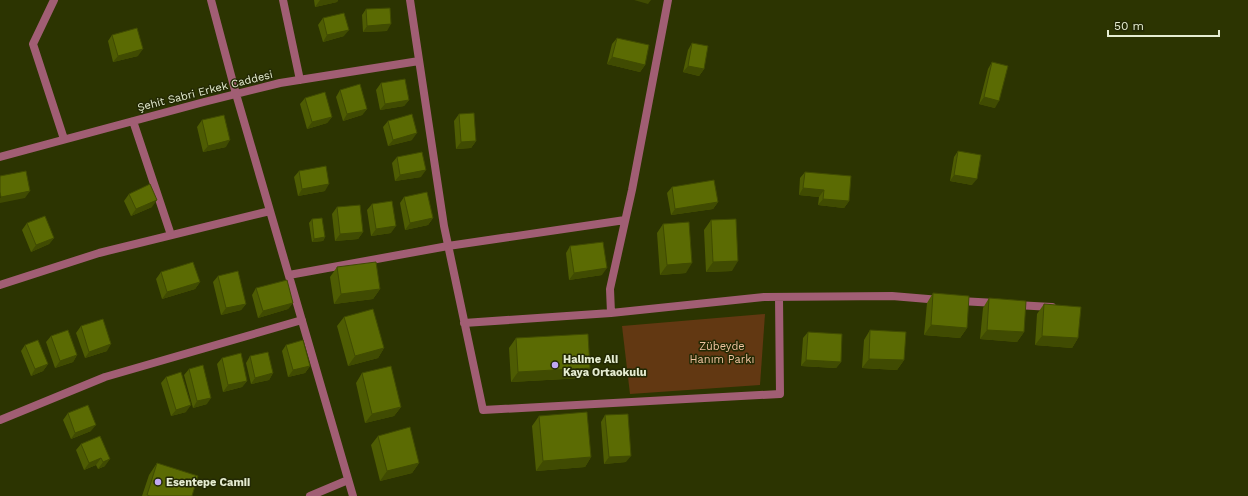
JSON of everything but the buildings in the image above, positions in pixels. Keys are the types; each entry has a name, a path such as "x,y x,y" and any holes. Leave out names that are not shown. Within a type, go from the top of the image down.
{"street":[{"path":"54,0 33,44 64,139"},
{"path":"211,0 236,94 352,496"},
{"path":"283,0 300,80"},
{"path":"410,0 448,246 483,410 780,394 779,297"},
{"path":"611,313 610,289 668,0"},
{"name":"Şehit Sabri Erkek Caddesi","path":"0,156 280,83 419,61"},
{"path":"133,121 171,235"},
{"path":"0,285 99,253 270,211"},
{"path":"289,275 448,246 625,220"},
{"path":"464,324 611,313 764,297 892,296 1063,308"},
{"path":"0,420 105,377 302,320"},
{"path":"310,496 348,480"}],"green space":[{"name":"Zübeyde Hanım Parkı","path":"765,314 760,385 630,394 622,326"}],"place":[{"name":"Halime Ali Kaya Ortaokulu","path":"555,365"},
{"name":"Esentepe Camii","path":"158,482"}]}
